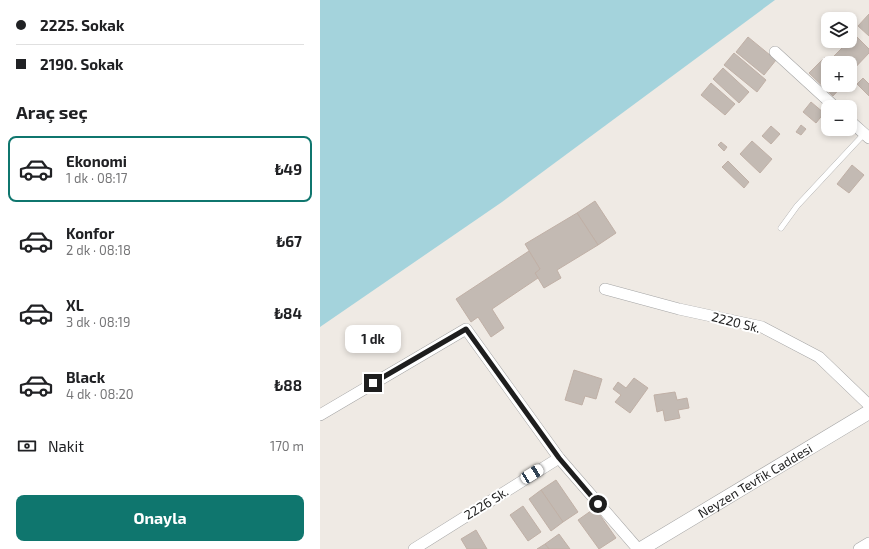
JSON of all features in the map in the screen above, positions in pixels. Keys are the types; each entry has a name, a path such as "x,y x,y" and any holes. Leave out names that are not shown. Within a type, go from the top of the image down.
{"street":[{"path":"775,52 827,100"},
{"path":"857,126 868,134"},
{"name":"2220 Sk.","path":"605,289 679,309 762,327 818,357 869,404"},
{"path":"320,415 466,329 559,458 638,549"},
{"name":"Neyzen Tevfik Caddesi","path":"641,549 869,412"},
{"name":"2226 Sk.","path":"414,549 559,458"},
{"path":"859,549 869,542"}],"lane":[{"path":"780,228 797,206 868,134"}],"water":[{"path":"320,0 775,0 502,202 320,327"}],"building":[{"path":"869,14 869,36 858,26"},
{"path":"748,37 776,60 764,75 736,52"},
{"path":"857,37 869,49 869,53 857,66 857,56 834,56 842,48 857,48"},
{"path":"734,53 766,80 757,92 724,65"},
{"path":"821,61 821,84 809,73"},
{"path":"723,68 749,92 739,103 713,79"},
{"path":"863,78 869,84 869,96 857,84"},
{"path":"711,83 735,104 725,115 701,95"},
{"path":"829,92 837,92 833,96"},
{"path":"811,102 821,110 821,117 816,123 803,112"},
{"path":"801,125 806,129 801,135 796,132"},
{"path":"771,126 780,134 771,144 762,136"},
{"path":"752,141 772,159 760,173 740,154"},
{"path":"721,142 727,147 724,151 718,145"},
{"path":"728,161 749,182 744,188 722,167"},
{"path":"852,165 864,175 849,193 837,184"},
{"path":"595,201 616,233 598,245 577,213"},
{"path":"577,213 598,245 557,270 561,278 544,288 535,273 540,269 525,244"},
{"path":"529,251 540,269 535,273 538,278 492,309 504,328 491,337 478,317 471,322 456,299"},
{"path":"574,370 602,379 596,399 585,396 582,405 565,400"},
{"path":"634,378 648,388 630,413 615,402 621,395 613,389 618,382 626,388"},
{"path":"675,392 677,400 687,398 689,408 678,410 680,418 665,421 663,410 657,412 654,395"},
{"path":"556,480 578,512 563,522 541,490"},
{"path":"541,490 563,522 551,531 529,499"},
{"path":"523,506 541,532 528,541 510,515"},
{"path":"595,508 616,538 599,549 578,520"},
{"path":"476,530 487,549 467,549 461,539"},
{"path":"559,534 570,549 549,549 545,544"},
{"path":"545,544 549,549 537,549"}],"route":[{"path":"373,383 466,329 559,458 598,504"}]}
